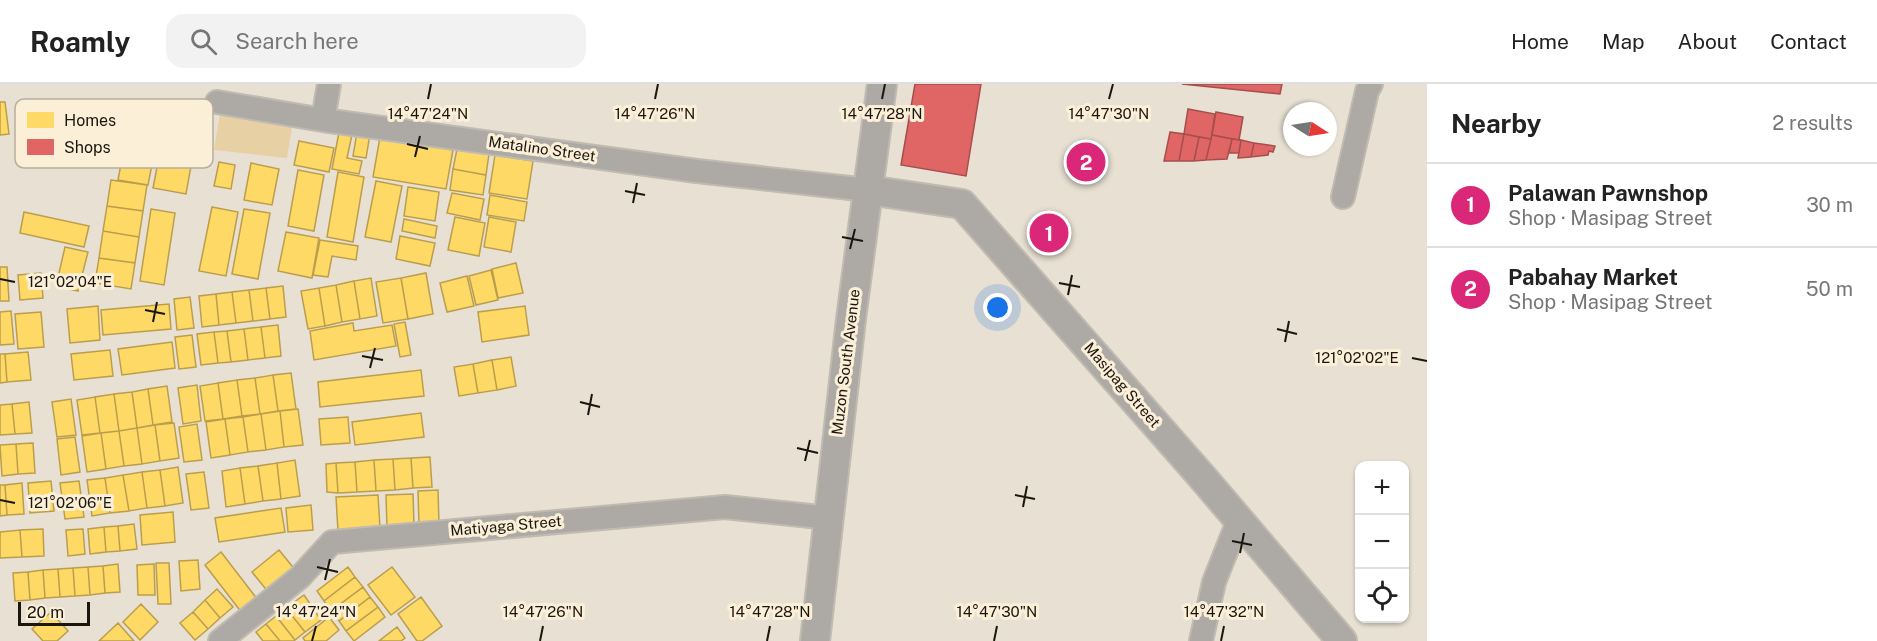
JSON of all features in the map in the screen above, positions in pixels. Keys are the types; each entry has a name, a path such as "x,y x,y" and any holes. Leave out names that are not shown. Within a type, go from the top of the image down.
{"street":[{"path":"323,120 329,84"},
{"name":"Muzon South Avenue","path":"815,641 851,320 882,84"},
{"path":"1343,196 1367,91 1371,84"},
{"name":"Matalino Street","path":"217,102 323,120 698,171 868,190"},
{"name":"Masipag Street","path":"868,190 962,204 1239,519 1342,641"},
{"name":"Matiyaga Street","path":"220,641 300,577 332,542 725,507 829,518"},
{"path":"1201,641 1214,582 1239,519"}],"shaded area":[{"path":"223,95 295,109 287,158 214,150"}],"building: Homes":[{"path":"0,102 5,102 9,134 0,135"},
{"path":"340,127 353,130 347,158 362,161 359,174 332,169"},
{"path":"357,132 370,134 366,158 353,156"},
{"path":"380,137 453,150 446,189 373,177"},
{"path":"299,141 334,148 329,172 294,165"},
{"path":"457,149 489,154 486,175 453,169"},
{"path":"495,155 533,161 527,199 489,193"},
{"path":"219,162 235,165 231,189 214,186"},
{"path":"251,163 279,169 272,205 244,200"},
{"path":"120,168 151,168 148,185 118,180"},
{"path":"157,168 191,168 186,194 153,188"},
{"path":"453,169 486,175 483,195 450,190"},
{"path":"298,170 324,175 314,231 288,226"},
{"path":"338,172 364,177 353,242 327,237"},
{"path":"111,180 147,185 143,211 107,206"},
{"path":"376,181 402,186 391,242 365,237"},
{"path":"408,187 439,192 435,221 404,216"},
{"path":"452,193 484,199 480,220 447,213"},
{"path":"490,195 527,202 524,221 487,215"},
{"path":"107,206 143,211 139,237 103,231"},
{"path":"212,207 238,212 226,276 199,271"},
{"path":"151,209 175,213 164,285 140,281"},
{"path":"244,209 270,213 258,279 232,274"},
{"path":"24,212 89,226 84,247 20,233"},
{"path":"455,217 485,223 479,256 448,250"},
{"path":"489,217 516,222 511,252 484,247"},
{"path":"404,219 437,226 435,238 402,231"},
{"path":"103,231 139,237 135,263 99,258"},
{"path":"286,232 319,238 312,278 278,271"},
{"path":"400,236 435,243 430,266 396,259"},
{"path":"320,240 358,246 356,260 332,256 328,277 313,275"},
{"path":"65,247 88,252 78,291 56,286"},
{"path":"99,258 135,263 131,289 95,283"},
{"path":"516,263 523,293 498,298 492,269"},
{"path":"0,267 7,267 9,301 0,301"},
{"path":"491,270 498,300 476,305 469,276"},
{"path":"41,273 43,298 20,300 18,275"},
{"path":"426,273 433,314 408,319 401,278"},
{"path":"467,276 474,306 447,312 440,283"},
{"path":"371,278 377,316 360,319 354,281"},
{"path":"401,278 408,319 383,323 376,282"},
{"path":"354,281 360,319 342,322 336,285"},
{"path":"336,285 342,322 325,326 319,288"},
{"path":"283,286 286,317 270,319 266,288"},
{"path":"266,288 270,319 253,321 249,290"},
{"path":"319,288 325,326 308,329 301,291"},
{"path":"249,290 253,321 236,323 232,292"},
{"path":"232,292 236,323 219,325 216,294"},
{"path":"216,294 219,325 202,327 199,296"},
{"path":"190,297 194,328 177,330 174,299"},
{"path":"169,304 171,329 103,335 101,310"},
{"path":"98,306 100,340 70,343 67,309"},
{"path":"525,306 529,335 482,342 478,312"},
{"path":"11,311 14,344 0,345 0,312"},
{"path":"41,312 44,347 18,349 15,314"},
{"path":"405,322 411,355 400,357 394,324"},
{"path":"353,323 354,331 392,325 396,346 314,360 310,331"},
{"path":"278,325 281,356 265,358 261,327"},
{"path":"261,327 265,358 248,360 244,329"},
{"path":"244,329 248,360 231,362 227,331"},
{"path":"227,331 231,362 218,363 214,332"},
{"path":"214,332 218,363 201,365 197,334"},
{"path":"192,335 196,367 179,369 175,337"},
{"path":"172,342 175,368 122,375 118,349"},
{"path":"110,350 113,376 74,380 71,354"},
{"path":"28,352 31,380 7,382 5,354"},
{"path":"0,354 5,354 7,382 0,383"},
{"path":"511,357 516,386 497,390 492,360"},
{"path":"492,360 497,390 478,393 473,364"},
{"path":"473,364 478,393 459,396 454,367"},
{"path":"421,370 424,396 320,407 318,382"},
{"path":"291,373 296,409 278,411 273,375"},
{"path":"273,375 278,411 260,414 255,378"},
{"path":"255,378 260,414 242,416 237,380"},
{"path":"237,380 242,416 223,419 218,383"},
{"path":"218,383 223,419 205,421 200,386"},
{"path":"197,385 201,421 183,424 178,388"},
{"path":"167,386 172,422 153,425 148,389"},
{"path":"148,389 153,425 137,428 132,392"},
{"path":"132,392 137,428 119,431 114,394"},
{"path":"114,394 119,431 100,433 95,397"},
{"path":"95,397 100,433 82,435 77,400"},
{"path":"71,399 76,435 57,437 52,402"},
{"path":"29,402 32,433 15,434 12,404"},
{"path":"12,404 15,434 0,435 0,405"},
{"path":"298,409 303,445 284,447 280,411"},
{"path":"280,411 284,447 266,450 261,414"},
{"path":"421,413 424,437 355,445 352,422"},
{"path":"261,414 266,450 248,452 243,417"},
{"path":"243,417 248,452 230,455 225,419"},
{"path":"348,417 350,443 321,445 319,419"},
{"path":"225,419 230,455 211,458 206,422"},
{"path":"174,423 179,458 160,461 155,425"},
{"path":"197,424 202,460 184,462 179,427"},
{"path":"155,425 160,461 142,464 137,428"},
{"path":"137,428 142,464 124,466 119,431"},
{"path":"119,431 124,466 106,469 101,433"},
{"path":"101,433 106,469 87,472 82,436"},
{"path":"75,437 80,472 61,475 57,439"},
{"path":"33,443 35,473 18,474 16,444"},
{"path":"16,444 18,474 2,476 0,445"},
{"path":"430,457 432,487 413,488 411,458"},
{"path":"411,458 413,488 395,490 393,459"},
{"path":"393,459 395,490 376,491 374,460"},
{"path":"295,460 300,496 281,499 277,463"},
{"path":"374,460 376,491 357,492 355,462"},
{"path":"355,462 357,492 338,493 336,463"},
{"path":"277,463 281,499 263,501 258,466"},
{"path":"336,463 338,493 327,492 326,464"},
{"path":"258,466 263,501 245,504 240,468"},
{"path":"178,467 183,503 165,506 160,470"},
{"path":"240,468 245,504 226,507 222,471"},
{"path":"160,470 165,506 147,508 142,472"},
{"path":"142,472 147,508 129,511 123,475"},
{"path":"204,472 209,508 191,510 186,474"},
{"path":"123,475 129,511 110,513 105,478"},
{"path":"105,478 110,513 92,516 87,480"},
{"path":"51,481 54,511 30,513 28,483"},
{"path":"79,481 84,517 65,519 60,483"},
{"path":"22,483 24,514 7,515 5,485"},
{"path":"0,485 5,485 7,515 0,516"},
{"path":"438,490 439,525 419,526 418,491"},
{"path":"413,494 414,526 387,528 386,495"},
{"path":"378,495 380,528 338,531 336,497"},
{"path":"311,505 313,530 288,532 286,508"},
{"path":"281,508 285,532 219,542 215,518"},
{"path":"173,512 175,542 142,545 140,515"},
{"path":"134,524 137,549 120,551 118,526"},
{"path":"118,526 120,551 106,552 104,527"},
{"path":"104,527 106,552 90,554 88,529"},
{"path":"43,529 44,556 22,557 20,530"},
{"path":"83,529 85,554 68,556 66,530"},
{"path":"20,530 22,557 0,558 0,532"},
{"path":"279,550 296,571 269,593 252,572"},
{"path":"221,552 258,600 242,613 205,565"},
{"path":"198,560 200,589 181,591 179,561"},
{"path":"156,563 169,563 171,604 158,604"},
{"path":"118,564 120,592 105,593 103,566"},
{"path":"154,564 155,595 138,595 137,565"},
{"path":"103,566 105,593 90,595 88,567"},
{"path":"88,567 90,595 75,596 73,568"},
{"path":"348,567 355,577 324,601 317,591"},
{"path":"392,567 415,597 391,615 368,585"},
{"path":"73,568 75,596 60,597 58,569"},
{"path":"58,569 60,597 45,598 43,570"},
{"path":"43,570 45,598 30,600 28,572"},
{"path":"28,572 30,600 15,601 13,573"},
{"path":"355,577 363,587 331,611 324,601"},
{"path":"363,587 370,597 339,621 331,611"},
{"path":"217,589 233,607 220,618 205,600"},
{"path":"304,595 321,620 305,632 286,608"},
{"path":"370,597 378,607 346,631 339,621"},
{"path":"421,597 442,626 422,641 417,641 398,614"},
{"path":"205,600 220,618 208,629 193,612"},
{"path":"141,604 158,622 140,640 123,622"},
{"path":"378,607 385,617 354,641 346,631"},
{"path":"286,608 305,632 295,640 276,616"},
{"path":"51,612 68,631 57,641 43,641 32,629"},
{"path":"193,612 208,629 195,640 180,623"},
{"path":"276,616 294,641 280,641 266,624"},
{"path":"329,617 339,630 326,641 305,641 303,638"},
{"path":"118,623 134,641 99,641"},
{"path":"266,624 280,641 263,641 256,632"},
{"path":"397,627 405,638 401,641 379,641"}],"building: Shops":[{"path":"915,84 981,84 966,176 901,165"},
{"path":"1182,84 1282,84 1280,94"},
{"path":"1188,109 1215,114 1211,139 1184,134"},
{"path":"1216,112 1243,117 1239,140 1212,135"},
{"path":"1170,132 1184,134 1179,161 1164,161"},
{"path":"1184,134 1199,137 1194,161 1179,161"},
{"path":"1212,135 1232,139 1227,159 1206,160"},
{"path":"1199,137 1211,139 1206,160 1194,161"},
{"path":"1232,139 1241,140 1239,153 1229,153"},
{"path":"1241,140 1254,143 1251,157 1238,158"},
{"path":"1254,143 1275,146 1273,152 1269,151 1268,155 1251,157"},
{"path":"1060,218 1062,246 1037,248 1035,220"}],"place":[{"name":"Pabahay Market","path":"1086,162"},
{"name":"Palawan Pawnshop","path":"1049,233"}]}
